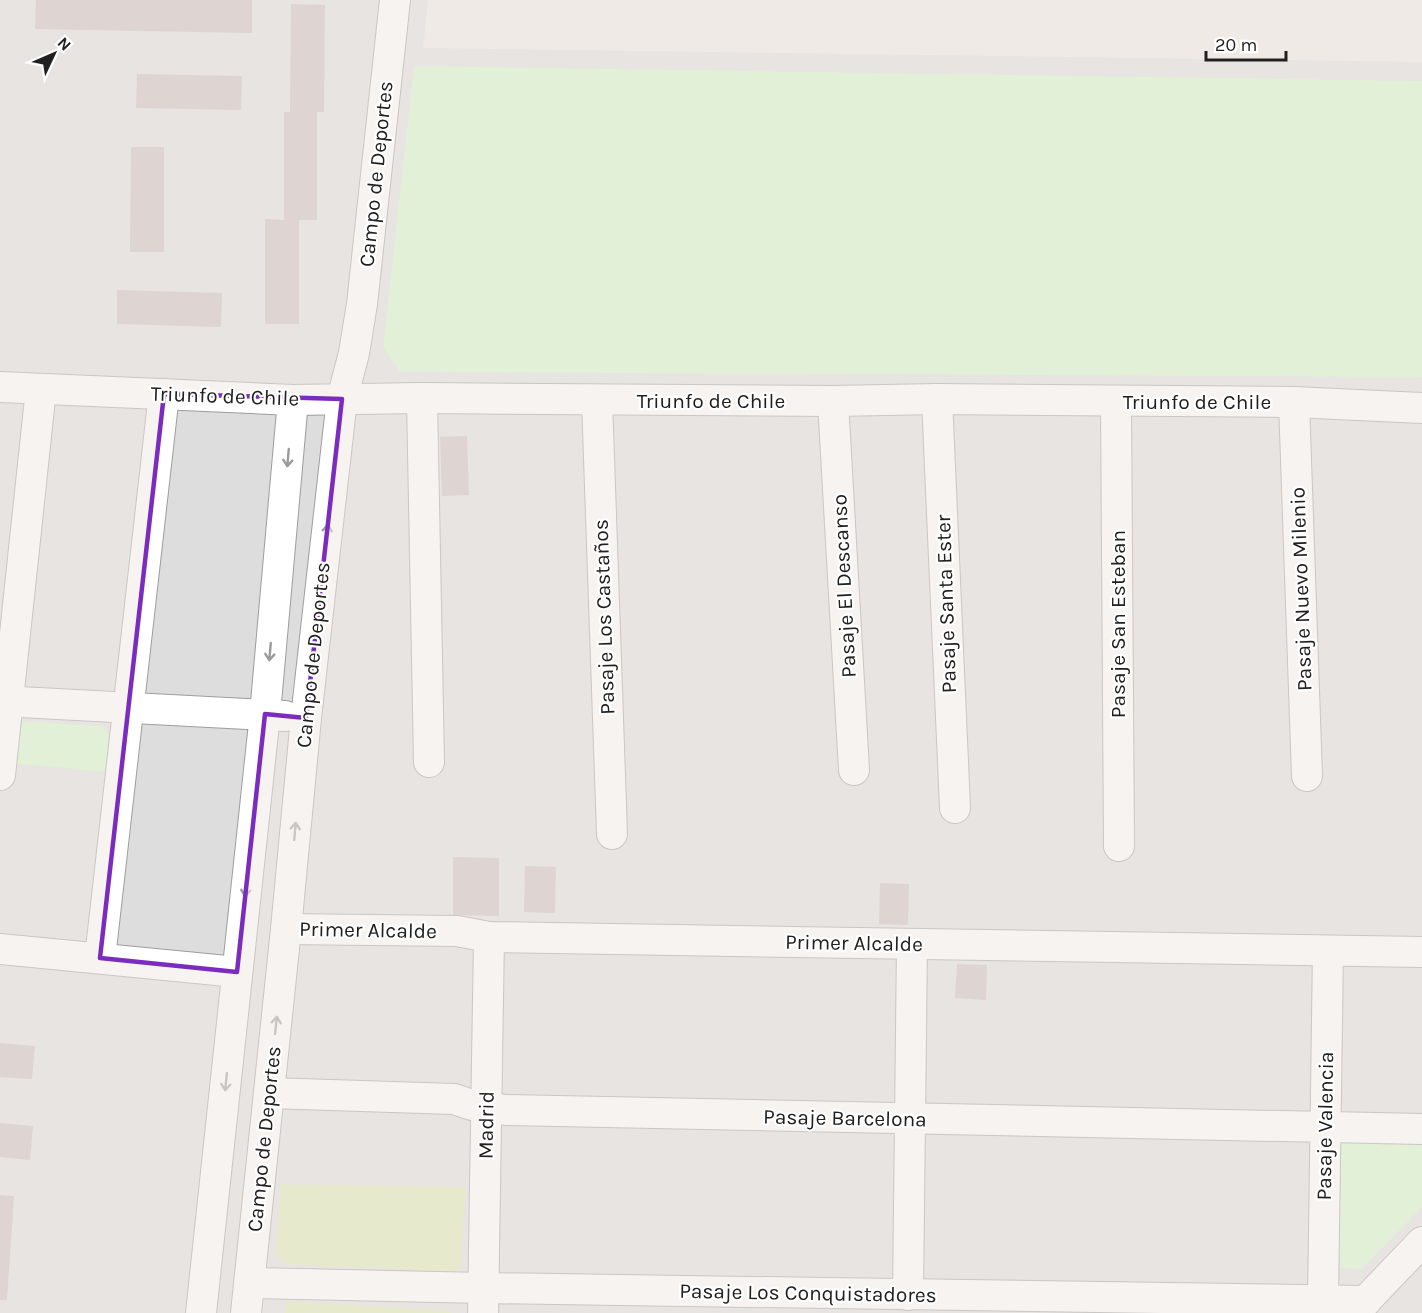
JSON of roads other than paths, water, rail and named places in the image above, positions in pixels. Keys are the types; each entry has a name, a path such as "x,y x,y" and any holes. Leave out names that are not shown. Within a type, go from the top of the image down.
{"street":[{"name":"Campo de Deportes","path":"246,1313 306,718 342,399 354,353 362,304 395,0"},
{"name":"Triunfo de Chile","path":"0,387 293,400 422,398 833,401 938,399 1294,402 1422,408"},
{"path":"0,775 4,702 41,389"},
{"path":"100,958 164,394"},
{"path":"422,398 429,762"},
{"name":"Pasaje Santa Ester","path":"938,399 955,808"},
{"name":"Campo de Deportes","path":"201,1313 265,714 293,400"},
{"name":"Pasaje Los Castaños","path":"597,400 612,834"},
{"name":"Pasaje El Descanso","path":"833,401 854,770"},
{"name":"Pasaje San Esteban","path":"1116,402 1119,846"},
{"name":"Pasaje Nuevo Milenio","path":"1294,402 1307,776"},
{"path":"4,702 265,714 306,718"},
{"name":"Primer Alcalde","path":"286,930 457,931 489,937 1422,952"},
{"name":"Madrid","path":"484,1300 489,937"},
{"path":"908,1294 912,944"},
{"path":"0,949 237,972"},
{"name":"Pasaje Valencia","path":"1323,1300 1328,951"},
{"name":"Pasaje Barcelona","path":"269,1093 454,1099 472,1105 506,1110 1422,1129"},
{"path":"1360,1307 1422,1242"},
{"name":"Pasaje Los Conquistadores","path":"249,1282 484,1300 822,1303 908,1294 1323,1300 1360,1307"}]}
